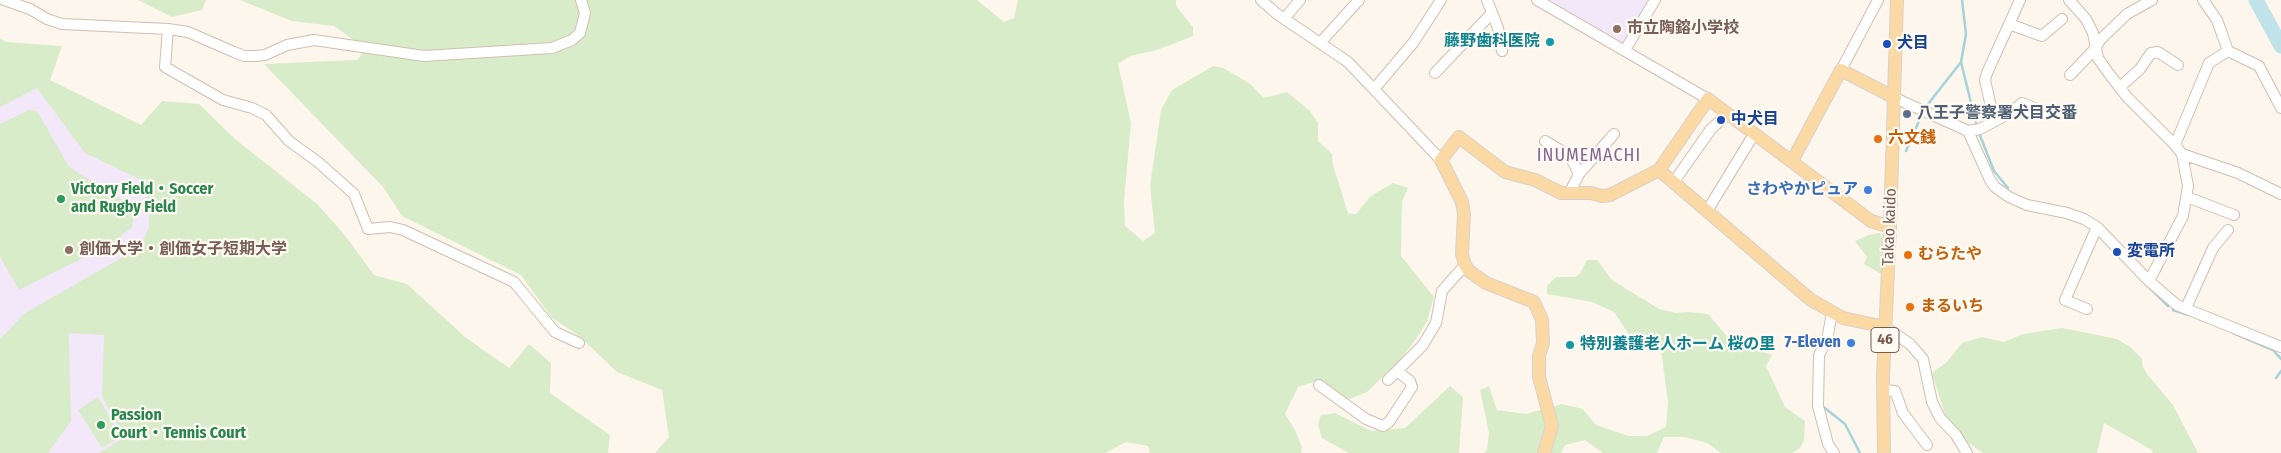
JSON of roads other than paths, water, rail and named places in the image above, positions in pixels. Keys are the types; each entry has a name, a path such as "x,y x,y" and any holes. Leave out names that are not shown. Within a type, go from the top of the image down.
{"main road":[{"name":"Takao kaido","path":"1883,452 1883,390 1895,98 1897,0"},
{"path":"1792,161 1841,70 1895,98"},
{"path":"1544,453 1552,426 1539,377 1539,356 1544,335 1541,315 1534,302 1486,284 1469,271 1464,264 1462,254 1464,214 1462,202 1440,160 1459,137 1506,172 1535,180 1555,191 1602,196 1610,194 1659,170 1708,99 1871,221 1890,227"},
{"path":"1659,170 1811,300 1832,313 1857,322 1885,327"}],"street":[{"path":"4,0 30,9 62,24 168,29 202,36 244,56 265,55 287,45 314,40 424,56 539,49 563,45 580,33 585,13 581,0"},
{"path":"1262,0 1284,19 1348,62 1440,160"},
{"path":"1284,19 1300,0"},
{"path":"1320,43 1359,0"},
{"path":"1374,89 1413,43 1441,0"},
{"path":"1487,0 1498,28 1502,51"},
{"path":"1537,0 1708,99"},
{"path":"1625,50 1655,0"},
{"path":"1841,70 1878,0"},
{"path":"1994,120 1985,80 1986,73 2020,0"},
{"path":"2069,0 2093,33 2094,49 2098,58 2120,87 2182,154 2188,186 2183,216 2149,281"},
{"path":"2070,75 2100,40 2127,14 2152,0"},
{"path":"2203,0 2217,20 2228,51 2259,66 2281,108"},
{"path":"1440,72 1492,13"},
{"path":"2009,24 2042,36 2062,19"},
{"path":"168,29 165,67 223,100 252,108 266,115 289,140 324,166 354,194 368,229 390,227 403,230 514,282 555,332 578,343"},
{"path":"2175,145 2209,63 2228,51"},
{"path":"2120,87 2140,69 2151,53 2158,52 2178,65"},
{"path":"1895,98 1974,130 2010,113 2022,103 2047,113"},
{"path":"1673,182 1711,129 1728,114"},
{"path":"1974,130 1990,180 2002,193 2028,205 2067,213 2084,219 2097,227 2166,297 2186,308 2281,347"},
{"path":"1570,192 1579,174 1614,134"},
{"path":"1707,211 1754,134"},
{"path":"1545,141 1570,156 1579,174"},
{"path":"2182,154 2238,173 2281,194"},
{"path":"2187,197 2234,215"},
{"path":"2087,309 2065,300 2097,227"},
{"path":"2186,308 2213,248 2228,230"},
{"path":"1388,380 1424,345 1436,323 1442,291 1464,264"},
{"path":"1832,313 1827,340 1819,355 1818,406 1828,444 1834,453"},
{"path":"1885,327 1910,344 1923,359 1932,402 1940,418 1956,435 1967,453"},
{"path":"1319,385 1366,419 1383,426 1389,422 1412,387 1410,381 1396,371"},
{"path":"1883,390 1895,391 1902,413 1927,445"}],"waterway":[{"path":"1962,0 1966,34 1961,62 1977,127"},
{"path":"2256,0 2281,46"},
{"path":"1925,108 1961,62"},
{"path":"1906,151 1922,114"},
{"path":"1979,133 1994,171 2008,188"},
{"path":"2146,284 2168,306"},
{"path":"2173,310 2188,315"},
{"path":"2233,333 2273,350 2281,359"},
{"path":"2276,378 2281,371"},
{"path":"1821,405 1845,424 1860,453"}],"place":[{"name":"市立陶鎔小学校","path":"1617,29"},
{"name":"藤野歯科医院","path":"1550,42"},
{"name":"犬目","path":"1887,44"},
{"name":"八王子警察署犬目交番","path":"1907,114"},
{"name":"中犬目","path":"1721,120"},
{"name":"六文銭","path":"1878,139"},
{"name":"さわやかピュア","path":"1868,190"},
{"name":"Victory Field・Soccer and Rugby Field","path":"61,199"},
{"name":"創価大学・創価女子短期大学","path":"69,250"},
{"name":"変電所","path":"2117,252"},
{"name":"むらたや","path":"1908,255"},
{"name":"まるいち","path":"1910,307"},
{"name":"7-Eleven","path":"1851,343"},
{"name":"特別養護老人ホーム 桜の里","path":"1570,345"},
{"name":"Passion Court・Tennis Court","path":"101,425"}],"district":[{"name":"INUMEMACHI","path":"1589,156"}]}
